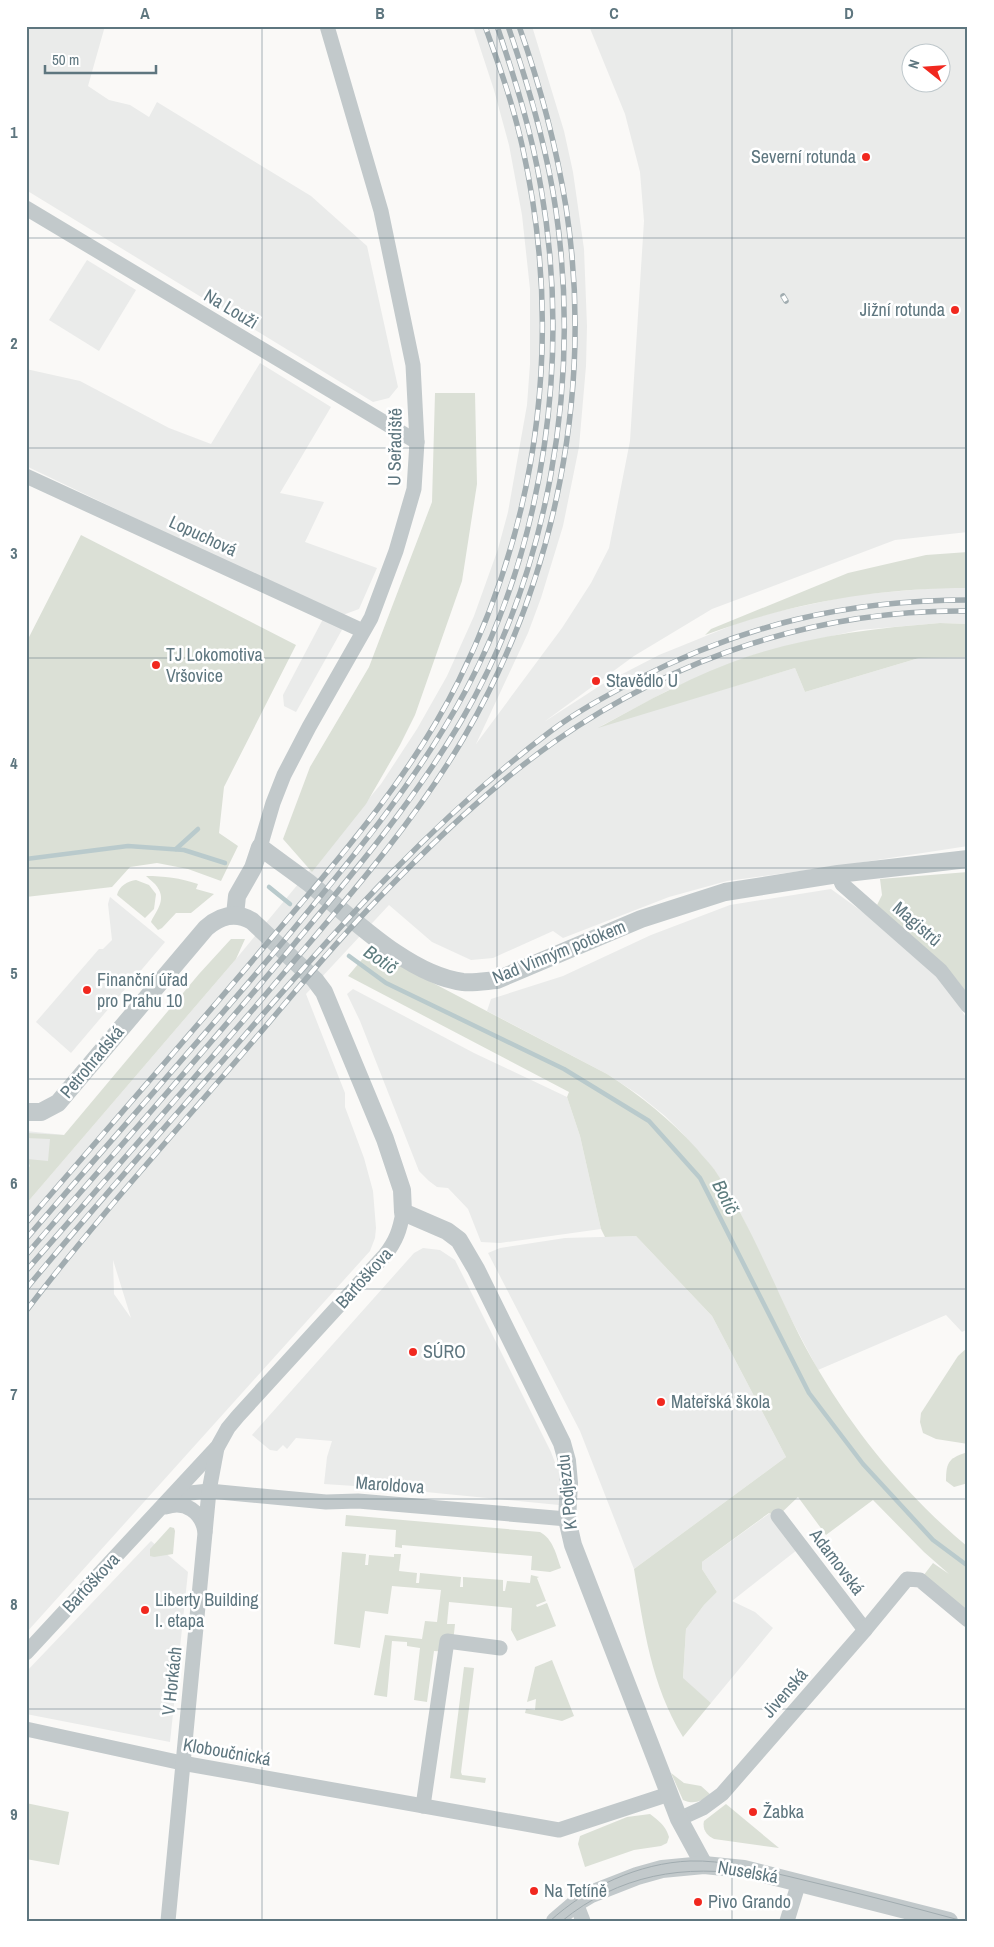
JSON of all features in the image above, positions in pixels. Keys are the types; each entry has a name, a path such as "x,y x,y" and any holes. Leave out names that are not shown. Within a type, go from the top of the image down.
{"street":[{"name":"U Seřadiště","path":"260,847 272,804 284,775 371,618 396,551 414,489 417,442 413,365 382,219 327,26"},
{"name":"Na Louži","path":"26,208 417,442"},
{"name":"Lopuchová","path":"26,476 363,632"},
{"name":"Nad Vinným potokem","path":"260,847 308,883 361,927 411,962 429,972 461,982 497,980 641,919 724,892 838,874 968,859"},
{"path":"234,915 237,896 254,868 260,847"},
{"name":"Magistrů","path":"838,874 842,884 941,971 968,1006"},
{"name":"Petrohradská","path":"26,1112 41,1112 58,1103 206,928 220,918 234,915"},
{"name":"Bartoškova","path":"26,1653 218,1446 222,1437 238,1416 392,1247 400,1231 403,1212 402,1190 324,992 315,980 264,932 246,918 234,915"},
{"name":"K Podjezdu","path":"403,1212 447,1231 459,1240 476,1269 562,1443 567,1460 569,1483 567,1519 573,1545 679,1819 704,1864"},
{"name":"V Horkách","path":"168,1921 205,1535 218,1446"},
{"name":"Bartoškova","path":"156,1512 180,1496 190,1492 210,1491"},
{"name":"Maroldova","path":"210,1491 326,1502 358,1501 567,1519"},
{"path":"156,1512 174,1504 187,1506 198,1515 204,1527 205,1535"},
{"name":"Adamovská","path":"778,1516 865,1630"},
{"name":"Jivenská","path":"679,1819 703,1808 722,1794 907,1579 920,1580 968,1620"},
{"path":"423,1806 446,1641 500,1648"},
{"name":"Kloboučnická","path":"26,1728 182,1763 559,1830 669,1794"},
{"name":"Nuselská","path":"555,1921 576,1903 591,1894 637,1876 662,1869 704,1864 744,1870 799,1882 949,1921"},
{"path":"787,1921 799,1882"},
{"path":"576,1903 583,1921"}],"shaded area":[{"path":"26,26 105,26 88,86 109,100 130,105 149,117 157,102 311,196 367,246 398,387 389,398 373,402 26,190"},
{"path":"473,26 532,26 564,131 573,172 584,249 587,326 586,366 579,447 563,526 528,633 476,744 562,628 591,583 609,548 630,441 644,221 640,172 625,114 589,26 968,26 968,532 895,540 712,609 634,656 544,722 601,685 659,655 738,623 775,612 854,595 936,588 968,588 968,624 940,623 859,630 750,656 667,691 601,726 795,668 805,692 919,658 968,657 968,846 727,881 669,897 563,938 553,931 493,958 471,960 432,942 389,905 306,994 345,1093 345,1107 364,1158 373,1191 376,1228 375,1238 370,1251 26,1633 26,1204 236,959 381,784 417,729 447,676 474,616 498,549 508,512 527,405 530,364 530,289 522,215 509,145 494,90","holes":["113,1260 131,1318 114,1294"]},
{"path":"87,260 136,290 99,351 49,320"},
{"path":"260,363 331,407 280,493 324,502 305,542 377,568 359,609 340,616 26,466 26,369 80,381 169,428 211,444"},
{"path":"435,393 475,393 477,484 462,581 415,715 400,745 366,804 312,872 283,839 310,767 369,667 432,502"},
{"path":"81,535 296,645 224,787 219,833 238,846 221,881 188,869 157,863 130,867 112,887 26,897 26,643"},
{"path":"968,552 968,588 867,594 770,614 705,635 711,629 848,573 926,555"},
{"path":"323,619 343,628 296,712 284,706 283,695"},
{"path":"940,623 968,624 968,657 919,658 805,692 795,668 598,728 653,698 729,663 749,656 796,643 843,634 891,627"},
{"path":"968,872 968,995 957,980 877,905 882,895 880,879"},
{"path":"146,876 159,876 191,882 198,884 196,889 214,894 191,913 176,913 158,930 151,922 160,904 161,894 155,884"},
{"path":"136,880 149,885 156,894 154,909 145,918 117,895 124,884"},
{"path":"831,889 893,934 948,987 968,1021 968,1329 962,1332 946,1315 818,1370 788,1313 740,1212 713,1168 682,1133 639,1095 607,1074 487,1011 491,999 563,976 651,935 730,905"},
{"name":"Finanční úřad pro Prahu 10","path":"110,897 165,942 71,1053 36,1022 99,949 103,949 112,940 108,904"},
{"path":"231,939 245,939 236,959 26,1204 26,1171 30,1166 27,1159 48,1161 50,1139 26,1138 26,1133 64,1135 199,974"},
{"path":"370,950 607,1074 655,1108 697,1149 714,1169 743,1218 792,1321 834,1396 868,1443 905,1487 968,1547 968,1620 920,1580 933,1563 949,1574 924,1552 873,1500 826,1535 798,1497 778,1516 769,1513 702,1562 702,1569 717,1592 704,1605 686,1629 683,1678 711,1703 683,1737 663,1697 656,1677 645,1635 634,1569 786,1457 712,1316 636,1236 605,1237 601,1229 580,1136 567,1097 569,1092 348,976"},
{"path":"353,989 474,1053 567,1097 580,1136 601,1229 500,1243 481,1242 468,1209 448,1188 437,1187 419,1171 360,1021 347,994"},
{"path":"26,1131 74,1136 26,1190"},
{"name":"Mateřská škola","path":"636,1236 712,1316 786,1457 634,1569 580,1431 488,1253 500,1248 565,1238"},
{"path":"423,1248 440,1250 455,1260 551,1452 561,1478 559,1505 324,1484 327,1457 332,1441 296,1438 287,1449 283,1445 277,1451 270,1450 252,1435 414,1253"},
{"path":"968,1347 968,1444 936,1439 923,1433 920,1422 921,1413 958,1356"},
{"path":"968,1452 968,1483 954,1487 946,1481 948,1464 953,1458"},
{"path":"770,1513 778,1516 802,1546 732,1601 755,1612 773,1628 711,1703 683,1679 686,1629 704,1605 717,1592 702,1569 702,1562"},
{"path":"346,1515 540,1532 551,1543 561,1568 550,1572 531,1570 532,1556 402,1545 402,1548 395,1547 396,1530 345,1526"},
{"path":"170,1527 174,1528 175,1531 173,1554 150,1556 150,1549"},
{"path":"151,1541 188,1572 170,1742 26,1714 26,1672"},
{"path":"342,1552 366,1554 365,1565 368,1565 369,1555 394,1557 394,1554 401,1554 399,1571 417,1573 416,1583 419,1583 420,1573 461,1577 460,1587 463,1587 463,1577 503,1580 503,1591 505,1591 507,1581 530,1583 531,1575 539,1577 537,1578 546,1601 536,1605 537,1607 547,1603 556,1626 517,1641 511,1630 512,1608 449,1602 447,1624 455,1624 452,1652 434,1651 427,1702 414,1700 420,1648 407,1646 407,1642 392,1641 387,1697 374,1695 385,1635 422,1639 425,1621 437,1622 441,1590 392,1586 388,1614 365,1611 360,1648 334,1644"},
{"path":"552,1660 574,1716 562,1721 525,1713 526,1709 535,1710 536,1699 527,1702 535,1667"},
{"path":"464,1667 474,1668 461,1772 462,1775 486,1778 485,1783 450,1778"},
{"path":"671,1773 684,1783 701,1786 711,1795 697,1802 683,1800"},
{"path":"26,1803 69,1812 59,1865 26,1859"},
{"path":"726,1804 779,1848 714,1839 709,1836 704,1829 704,1821"},
{"path":"650,1814 666,1830 669,1837 667,1843 661,1846 634,1850 585,1867 578,1844 580,1836 627,1817"}],"waterway":[{"path":"176,849 198,829"},
{"name":"Botič","path":"26,859 128,846 184,850 225,863"},
{"name":"Botič","path":"269,887 290,904"},
{"name":"Botič","path":"349,956 386,983 564,1069 649,1121 700,1178 809,1393 863,1464 933,1540 968,1566"}],"tram line":[{"path":"550,1921 580,1898 615,1879 652,1866 690,1861 727,1863 751,1868 963,1921"},
{"path":"562,1921 584,1905 606,1893 629,1883 653,1876 703,1871 755,1876"}],"railway":[{"path":"26,1223 239,977 372,816 396,784 440,716 459,680 487,617 510,552 526,485 537,418 542,350 541,282 534,213 522,145 505,85 485,26"},
{"path":"26,1239 282,943 380,821 426,757 446,724 466,690 493,632 516,572 533,509 544,445 551,380 553,315 549,251 537,167 522,106 497,26"},
{"path":"26,1255 258,988 358,867 401,811 460,723 491,665 516,604 536,540 551,475 560,409 564,343 563,276 556,211 548,164 523,72 508,26"},
{"path":"26,1271 257,1005 358,885 403,828 444,770 463,739 495,678 522,615 544,549 560,482 570,413 575,344 573,275 562,184 547,115 519,26"},
{"path":"783,296 786,301"},
{"path":"26,1289 280,994 353,914 467,800 551,731 602,698 634,681 675,661 755,631 837,611 923,601 968,600"},
{"path":"26,1311 105,1213 359,919 439,838 484,797 554,742 601,712 649,685 699,663 751,644 804,629 858,619 912,613 968,611"}],"place":[{"name":"Severní rotunda","path":"866,157"},
{"name":"Jižní rotunda","path":"955,310"},
{"name":"TJ Lokomotiva Vršovice","path":"156,665"},
{"name":"Stavědlo U","path":"596,681"},
{"name":"Finanční úřad pro Prahu 10","path":"87,990"},
{"name":"SÚRO","path":"413,1352"},
{"name":"Mateřská škola","path":"661,1402"},
{"name":"Liberty Building I. etapa","path":"145,1610"},
{"name":"Žabka","path":"753,1812"},
{"name":"Na Tetíně","path":"534,1891"},
{"name":"Pivo Grando","path":"698,1902"}]}
